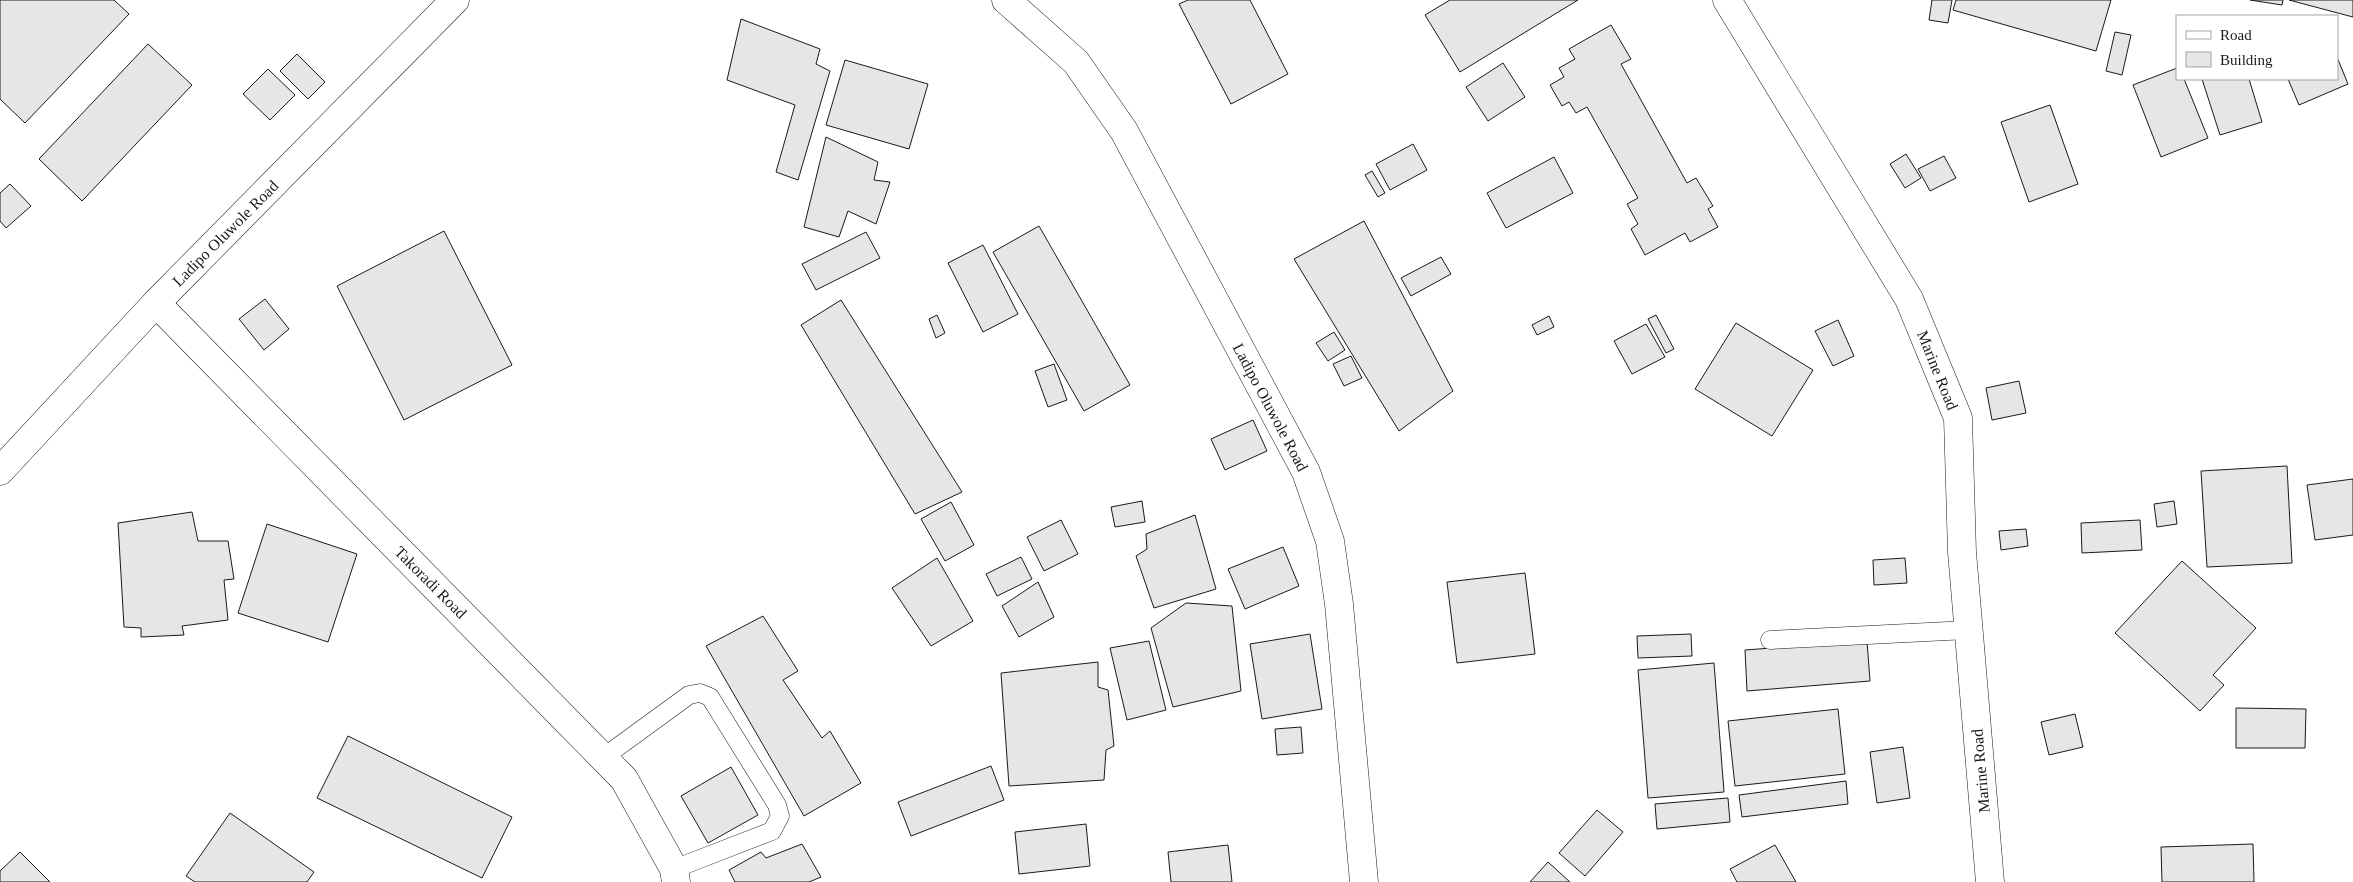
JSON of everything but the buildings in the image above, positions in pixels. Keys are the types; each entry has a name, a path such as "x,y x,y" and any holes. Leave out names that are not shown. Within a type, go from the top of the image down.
{"street":[{"name":"Ladipo Oluwole Road","path":"0,472 156,303 455,0"},
{"name":"Ladipo Oluwole Road","path":"1006,0 1076,62 1124,131 1306,472 1330,541 1339,604 1364,882"},
{"name":"Marine Road","path":"1728,0 1909,299 1958,418 1962,552 1990,882"},
{"name":"Takoradi Road","path":"156,303 624,779 675,876"}],"lane":[{"path":"1770,640 1968,630"},
{"path":"604,757 689,696 700,693 710,697 777,805 780,816 772,830 675,876"}]}
